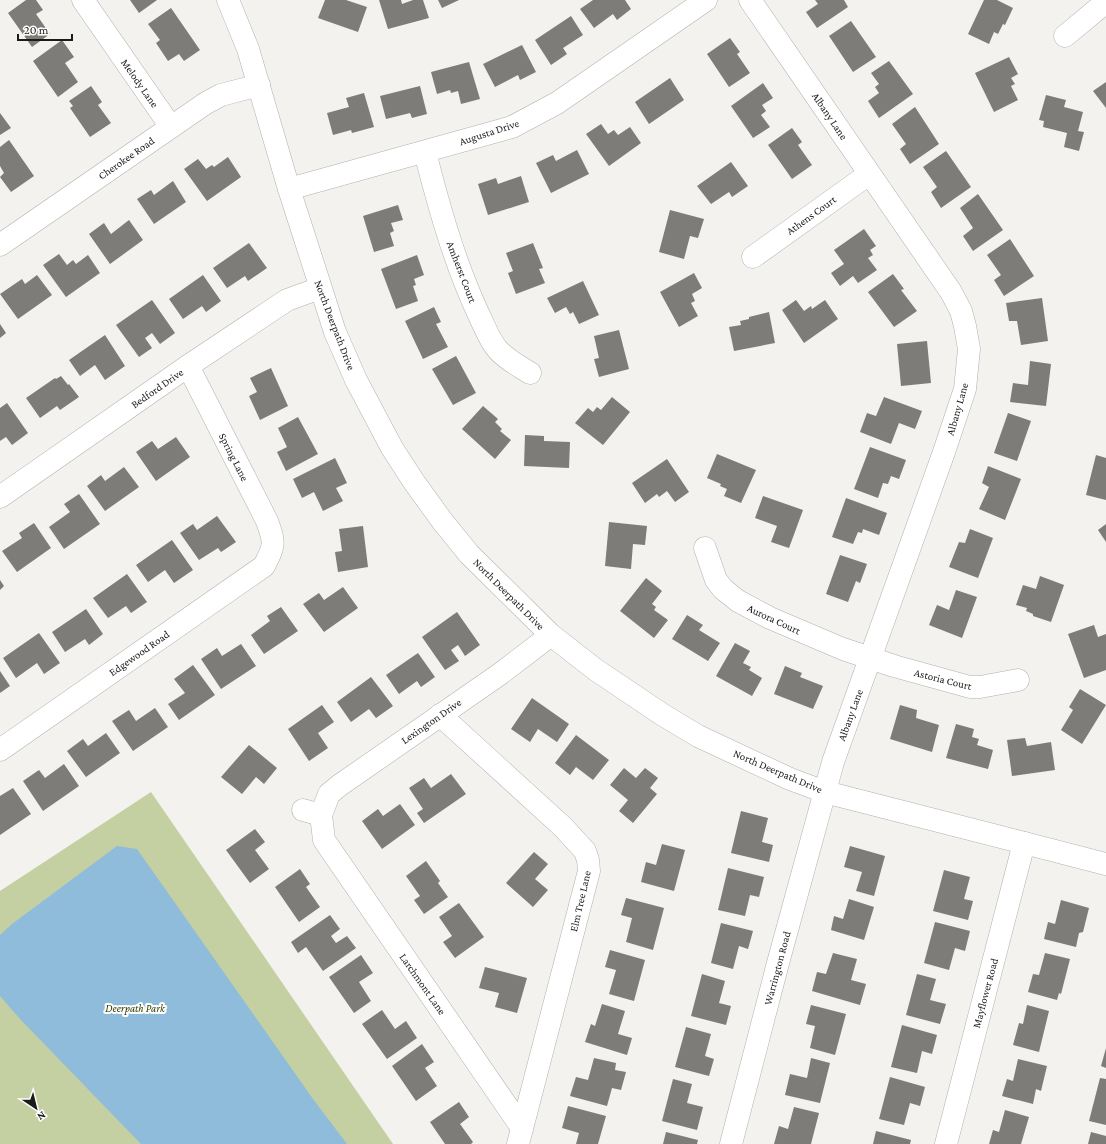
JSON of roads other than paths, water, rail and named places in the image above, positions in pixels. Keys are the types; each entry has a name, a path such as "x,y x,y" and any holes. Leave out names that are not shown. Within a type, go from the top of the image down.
{"street":[{"name":"Melody Lane","path":"83,0 171,127"},
{"name":"North Deerpath Drive","path":"228,0 248,49 320,288 335,332 356,380 392,448 443,522 469,554 551,635 596,670 663,715 692,732 790,779 825,792 1106,864"},
{"name":"Augusta Drive","path":"289,189 512,127 557,104 706,0"},
{"name":"Albany Lane","path":"750,0 951,292 961,311 969,349 965,389 944,452 833,762 825,792"},
{"path":"1065,36 1106,2"},
{"name":"Cherokee Road","path":"0,245 206,103 221,95 259,85"},
{"name":"Amherst Court","path":"425,152 443,222 462,278 486,332 498,350 510,361 530,373"},
{"name":"Athens Court","path":"753,257 869,174"},
{"name":"Bedford Drive","path":"0,497 188,366 287,300 320,288"},
{"name":"Spring Lane","path":"188,366 267,521 274,539 273,550"},
{"name":"Aurora Court","path":"705,548 716,580 723,589 738,601 777,622 844,649 871,657"},
{"name":"Edgewood Road","path":"0,750 264,566 273,550"},
{"name":"Lexington Drive","path":"324,840 312,812 329,794 500,674 551,635"},
{"name":"Astoria Court","path":"871,657 894,666 970,687 980,687 1018,680"},
{"name":"Elm Tree Lane","path":"440,715 563,826 585,851 588,860 588,871 520,1136"},
{"name":"Warrington Road","path":"731,1144 778,963 825,792"},
{"name":"Larchmont Lane","path":"324,840 520,1136"},
{"name":"Mayflower Road","path":"946,1144 1024,843"}],"water":[{"name":"Deerpath Park","path":"117,846 137,849 313,1099 347,1144 141,1144 20,1019 0,996 0,935 12,924"}]}
